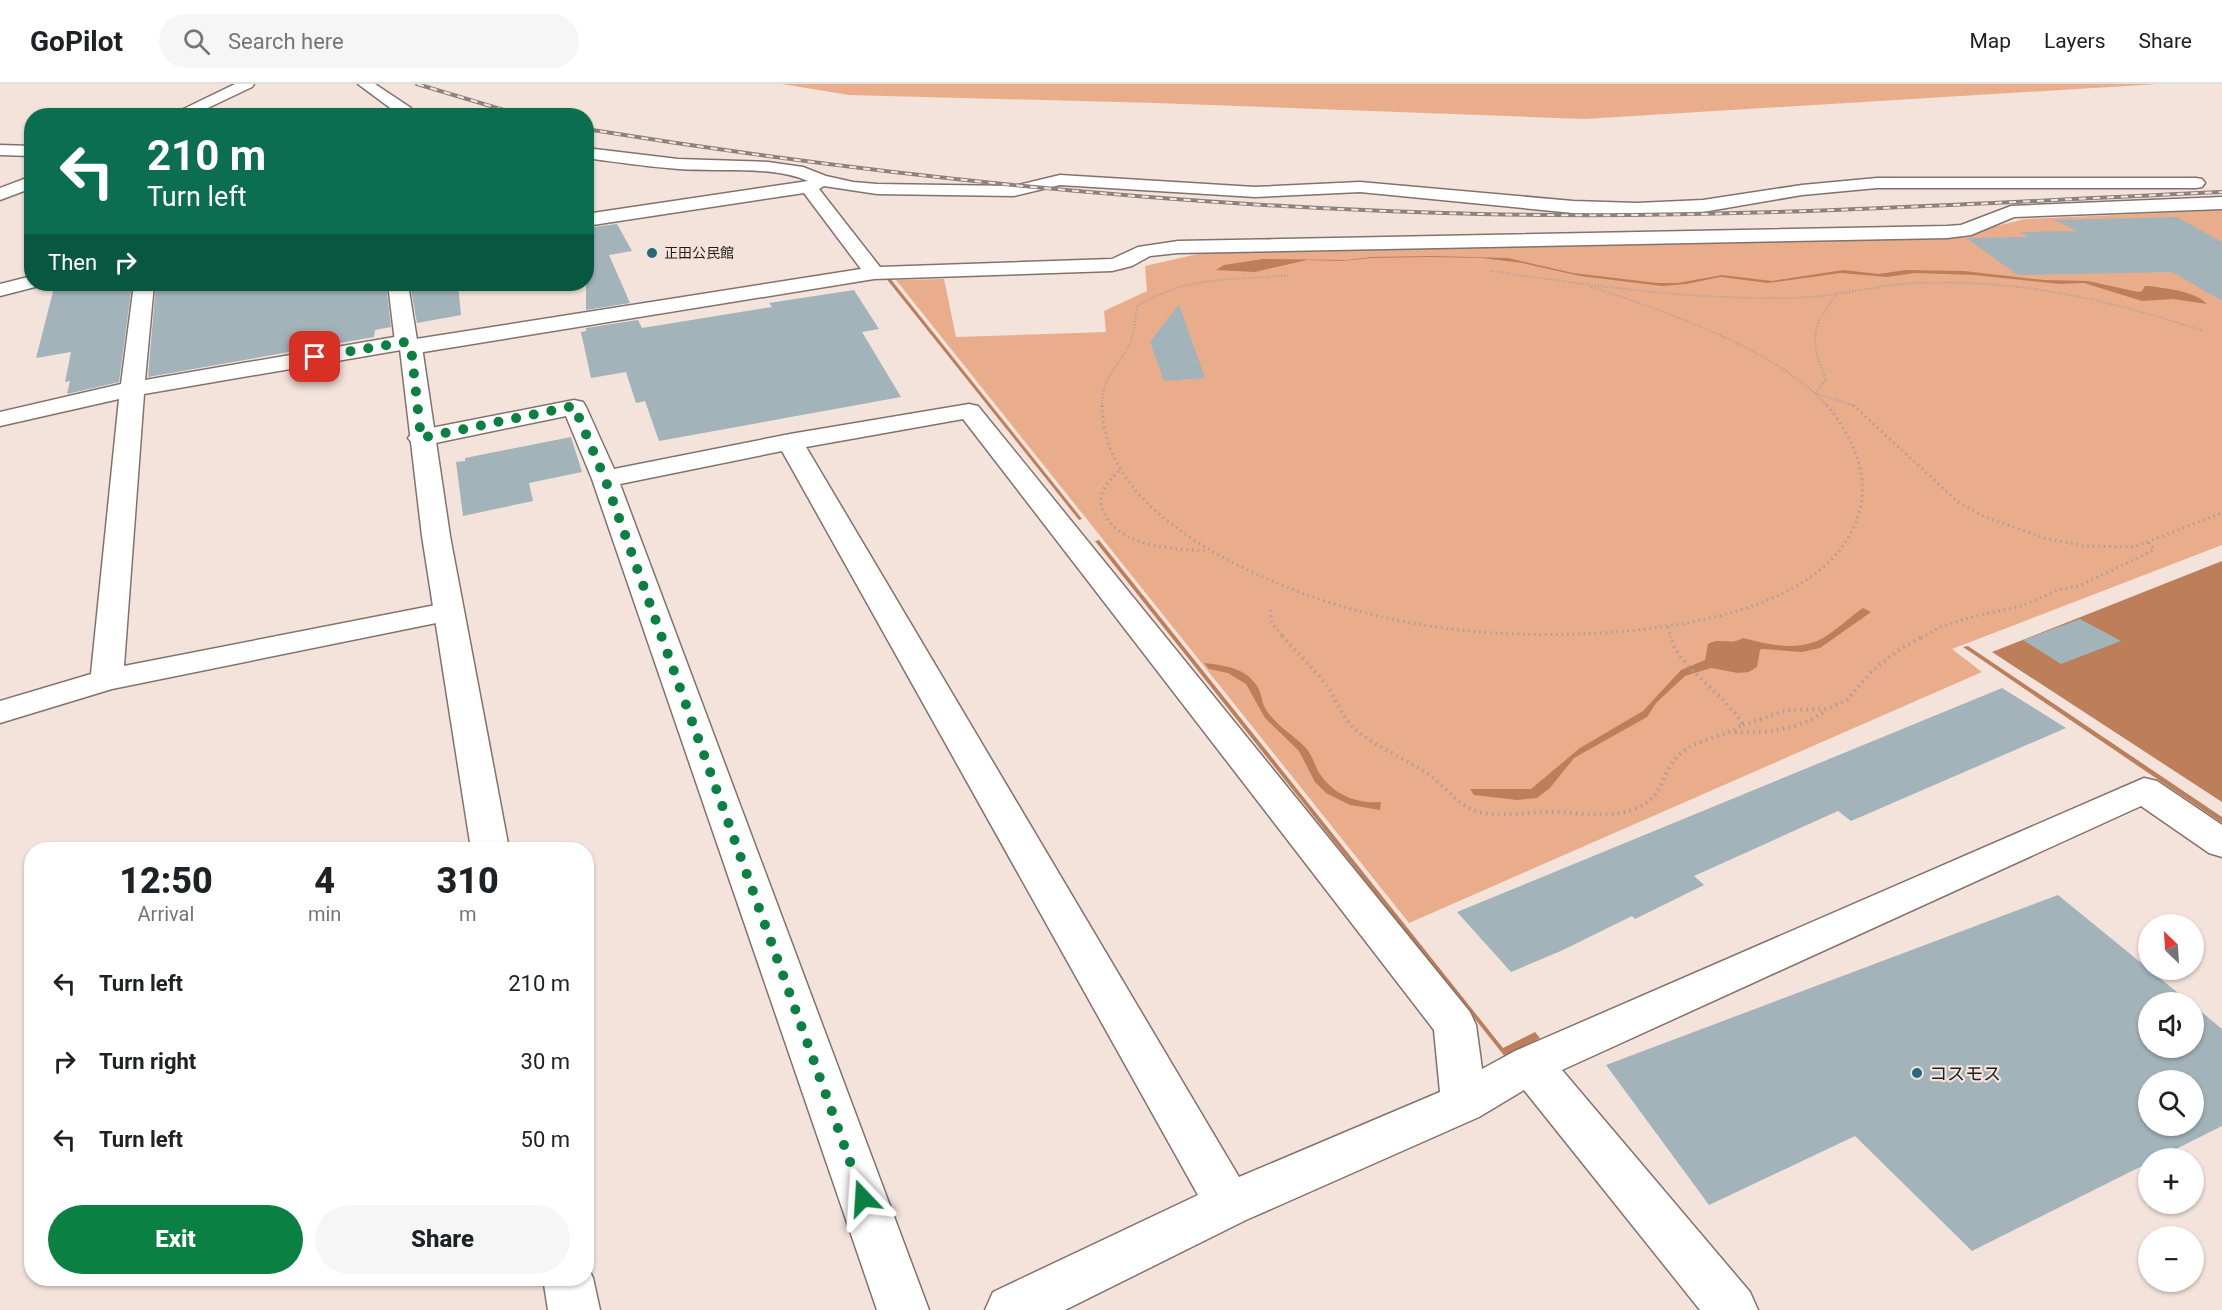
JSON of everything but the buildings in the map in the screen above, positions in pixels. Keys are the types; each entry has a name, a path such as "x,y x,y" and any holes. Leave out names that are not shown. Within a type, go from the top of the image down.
{"main road":[{"path":"195,108 248,84"},
{"path":"365,84 402,108"},
{"path":"0,150 24,151"},
{"path":"594,154 678,164 768,167 803,172 815,183 874,273"},
{"path":"594,219 815,183 902,191 953,189 1014,191 1060,180 1255,192 1360,187 1573,207 1637,209 1703,206 1802,190 1877,183 2211,182"},
{"path":"0,195 24,184"},
{"path":"0,420 132,389 874,273 1112,264 1125,262 1145,251 1178,248 1947,232 1964,231 2011,213 2222,203"},
{"path":"0,290 24,284"},
{"path":"107,680 132,389 143,291"},
{"path":"399,291 446,612 489,842"},
{"path":"421,438 574,406 605,479 903,1310"},
{"path":"605,479 790,442 969,411 1455,1025 1462,1103"},
{"path":"790,442 1229,1204"},
{"path":"0,712 107,680 446,612"},
{"path":"1011,1310 1229,1204 1462,1103 1530,1064 2144,790 2222,843"},
{"path":"1530,1064 1731,1310"},
{"path":"570,1286 574,1310"}],"path":[{"path":"1481,270 1591,287 1728,297 1804,298 1919,283 2007,284 2070,294 2153,313 2203,331"},
{"path":"1289,275 1266,279 1214,279 1177,285 1154,294 1137,306 1130,344 1106,379 1102,406 1104,428 1119,471 1139,496 1159,515 1209,551 1273,583 1336,604 1441,626 1510,635 1604,634 1668,627 1759,603 1799,586 1830,561 1847,539 1861,513 1863,478 1856,452 1835,417 1815,393 1784,370 1718,334 1662,311 1591,287"},
{"path":"1815,393 1826,380 1813,341 1815,322 1838,292"},
{"path":"1815,393 1856,406 1958,502 1985,517 2045,538 2084,546 2134,547 2222,513"},
{"path":"1119,471 1103,488 1100,501 1105,516 1125,535 1169,548 1209,551"},
{"path":"1270,610 1272,623 1328,687 1340,712 1355,730 1436,780 1458,802 1475,811 1498,816 1518,816 1539,811 1592,815 1618,813 1644,806 1658,797 1668,772 1679,754 1697,744 1734,732 1767,733 1811,722 1827,709 1847,699 1872,671 1900,650 1940,627 1975,616 2022,606 2060,589 2093,581 2154,550 2148,542"},
{"path":"1668,627 1669,637 1686,665 1723,698 1739,716 1743,725"},
{"path":"1734,732 1743,725 1788,710 1827,709"}],"shaded area":[{"path":"782,84 2158,84 1584,119 1155,103 849,95"},
{"path":"2222,210 2222,545 1952,649 1982,672 1409,923 896,280 944,279 956,337 1106,332 1104,311 1147,291 1145,266 1202,253 1951,237 2025,219"},
{"path":"1433,256 1508,258 1573,273 1657,283 1678,283 1722,275 1772,281 1843,270 1879,274 1905,270 1964,271 2044,280 2088,281 2138,292 2142,291 2145,286 2150,286 2188,293 2207,304 2173,299 2142,301 2084,283 2060,284 1974,275 1915,273 1887,277 1841,273 1768,283 1721,277 1662,286 1580,276 1522,263 1482,258 1430,257 1342,261 1307,260 1255,272 1216,270 1224,265 1263,259 1347,260 1371,257"},
{"path":"885,277 889,277 1082,519 1079,520"},
{"path":"1099,540 1503,1048 1535,1032 1540,1038 1506,1058 1095,541"},
{"path":"2222,561 2222,802 1992,652"},
{"path":"1863,608 1871,612 1820,648 1802,652 1762,649 1757,667 1749,672 1738,673 1711,668 1685,676 1656,703 1647,717 1574,758 1550,788 1537,798 1517,800 1474,795 1470,789 1531,789 1580,748 1643,711 1681,670 1705,660 1708,644 1712,642 1734,641 1743,638 1780,646 1808,644 1829,634"},
{"path":"1968,646 2222,817 2222,823 1963,647"},
{"path":"1204,663 1226,666 1247,675 1259,689 1269,714 1307,749 1318,771 1330,786 1353,799 1381,802 1380,810 1350,805 1326,793 1315,782 1299,751 1265,718 1246,684 1228,673 1209,669"}],"railway":[{"path":"417,84 497,108"},
{"path":"594,130 809,162 1032,187 1256,205 1368,210 1480,214 1666,215 1759,213 2222,192"}],"place":[{"name":"正田公民館","path":"652,253"},
{"name":"コスモス","path":"1917,1073"}],"route":[{"path":"315,357 406,342 411,347 421,438 574,406 605,479 863,1198"}]}
